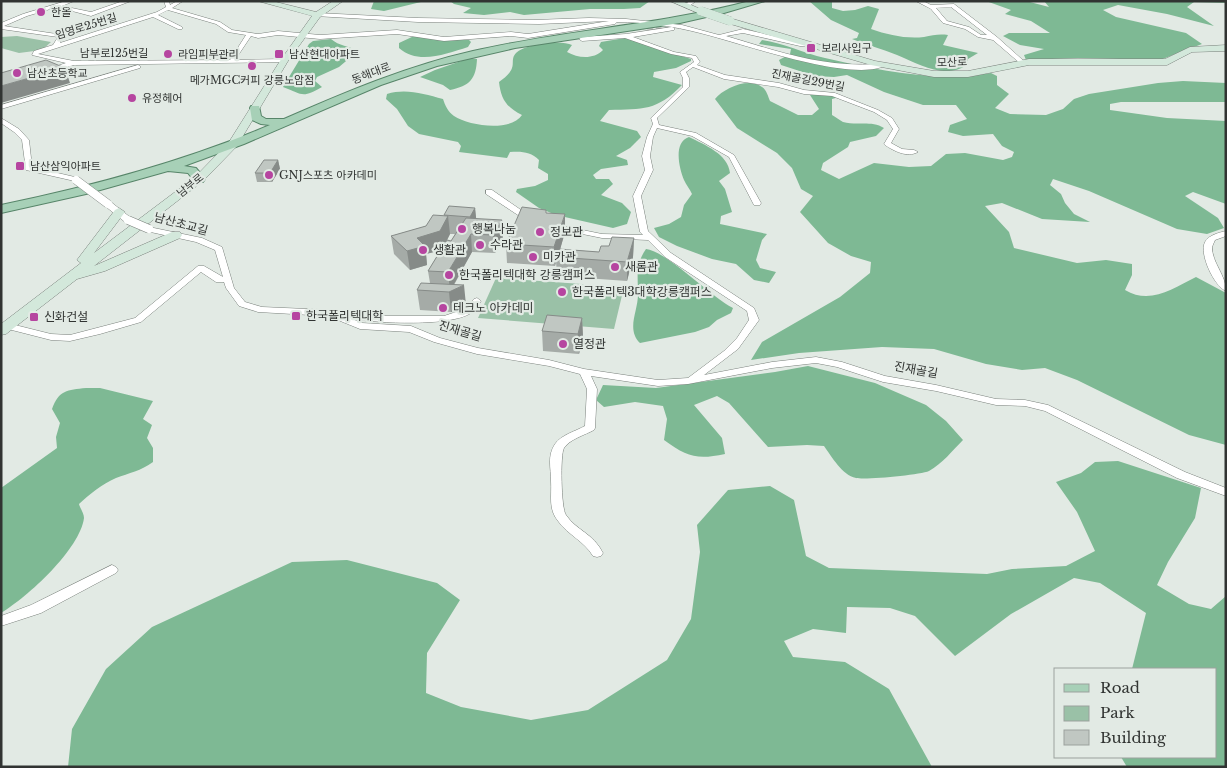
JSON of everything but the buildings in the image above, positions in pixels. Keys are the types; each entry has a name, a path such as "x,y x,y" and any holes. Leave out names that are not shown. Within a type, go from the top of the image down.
{"main road":[{"name":"동해대로","path":"1,209 98,188 167,168 233,144 368,87 435,64 511,47 662,26 761,1"},
{"path":"255,108 256,118 265,122 281,121 308,112"},
{"path":"167,168 192,170 199,179"}],"street":[{"path":"1,26 25,15 72,1"},
{"path":"58,5 91,14 129,1"},
{"path":"166,1 169,9 218,23 230,30 249,35 266,36 278,32 320,37 397,32 444,39 510,34 528,36 615,22"},
{"name":"임영로25번길","path":"74,64 70,61 35,55 36,52 56,45 154,15 169,9 180,1"},
{"path":"262,1 317,15 418,20 615,22 633,25"},
{"name":"남부로","path":"5,325 199,179 233,144 284,61 317,15 339,1"},
{"name":"모산로","path":"674,1 730,21 883,65 934,74 968,74 1023,63 1083,61 1167,62 1190,50 1226,48"},
{"path":"686,6 694,1"},
{"path":"918,1 940,15 945,22 967,28 980,36 995,38"},
{"path":"929,7 952,4 1023,63"},
{"path":"154,15 180,28"},
{"path":"533,22 604,19 662,26 719,36 824,63 870,68 883,65"},
{"path":"413,34 422,27 418,20"},
{"path":"1,26 61,36 56,45"},
{"path":"662,26 704,37 743,31 800,44 809,44"},
{"name":"진재골길29번길","path":"582,39 672,30"},
{"path":"231,62 249,35"},
{"name":"진재골길29번길","path":"626,36 672,52 694,57 697,62 693,65 724,77 779,85 804,92 834,94 856,102 890,120 896,129 886,144 900,151 914,152"},
{"name":"남부로125번길","path":"45,72 74,64 284,61"},
{"path":"1,107 151,63"},
{"path":"688,381 728,356 743,339 754,320 751,310 668,254 644,232 637,196 649,170 646,156 650,137 655,126 654,118 686,87 686,78 683,72 693,65"},
{"name":"남산초교길","path":"1,120 19,132 27,144 26,160 29,168 76,180 124,216 149,229 199,240 219,248 230,288 242,304 261,310 330,313 368,319 446,320 468,311 477,301"},
{"path":"655,126 694,134 732,156 757,204"},
{"path":"489,192 541,224 602,236 651,238"},
{"path":"67,279 124,216"},
{"path":"1226,233 1211,239 1207,247 1207,254 1215,272 1226,288"},
{"path":"67,279 100,268 176,235"},
{"path":"5,325 51,337 70,338 138,320 201,268 219,280 228,279"},
{"name":"진재골길","path":"330,313 360,326 411,329 437,340 477,351 549,363 584,372 658,383 688,381 772,365 813,360 828,362 883,378 996,402 1025,403 1048,408 1181,476 1226,492"},
{"path":"584,372 592,389 590,428 561,443 555,455 554,466 557,479 556,508 560,518 593,544 597,553"},
{"path":"1,621 36,609 112,570"}],"green space":[{"path":"374,1 425,1 384,11 371,9"},
{"path":"450,1 650,1 640,8 590,9 524,15 510,12 484,15 463,13 471,8 454,4"},
{"path":"809,1 832,1 832,8 843,11 868,6 879,9 871,29 904,37 948,35 943,45 978,53 968,59 967,65 959,69 941,71 932,69 852,39 857,38 859,33 831,20"},
{"path":"986,1 1026,1 1049,7 1044,1 1226,1 1226,3 1194,2 1187,7 1214,26 1167,14 1118,5 1103,10 1116,17 1186,33 1202,44 1160,60 1078,58 1026,60 1024,55 1044,49 1020,45 1003,36 1009,33 1050,33 1031,21 1005,14 1011,10"},
{"path":"17,36 51,42 42,50 19,53 1,48 1,37"},
{"path":"414,36 443,40 469,40 471,42 468,47 459,50 442,55 423,57 407,53 399,48 399,43"},
{"path":"625,38 691,59 691,61 676,68 654,72 653,77 682,85 665,100 640,109 609,110 600,121 637,131 641,137 630,148 616,156 627,160 628,165 601,169 593,175 596,179 609,179 613,184 601,195 622,203 631,212 627,224 613,228 556,215 539,208 516,192 517,189 535,186 548,180 548,174 538,168 539,160 533,155 522,152 510,152 507,158 459,152 461,146 458,142 419,134 408,126 397,109 386,99 387,94 394,92 422,94 443,99 450,112 461,120 489,126 509,124 522,115 505,102 499,82 511,70 516,53 535,45 560,42 572,45 567,52 571,54 590,57 603,50 599,46 601,42"},
{"path":"331,39 358,51 339,67 317,77 315,81 322,87 315,91 302,94 283,87 309,44 313,41"},
{"path":"762,40 778,43 825,58 887,71 928,76 991,73 997,76 997,85 1009,94 995,108 1010,114 1046,115 1063,109 1074,99 1089,94 1158,83 1183,81 1226,83 1226,102 1121,102 1110,104 1110,110 1167,118 1226,121 1226,204 1193,192 1185,196 1218,218 1224,228 1207,234 1177,229 1089,191 1053,179 1050,185 1061,194 1065,203 1074,214 1090,222 1042,219 1002,203 985,206 1009,232 1014,248 1077,263 1106,260 1132,264 1132,275 1125,290 1134,294 1152,296 1161,294 1196,277 1226,293 1226,445 1189,435 1077,380 1045,368 1022,370 986,364 934,349 882,347 799,353 751,360 762,342 840,297 870,273 871,262 851,256 828,243 800,212 813,196 801,189 792,168 777,153 737,128 715,99 724,91 737,85 757,84 765,90 770,101 798,115 812,115 819,109 810,95 829,94 839,97 832,99 832,115 848,123 874,124 884,128 876,136 850,142 848,147 823,163 821,170 839,179 874,163 909,167 931,166 946,154 965,153 1003,160 1012,157 1014,152 1002,146 993,134 963,136 948,132 950,125 967,119 956,105 923,105 884,92 847,75 834,77 815,76 781,65 779,60 790,54 791,49 759,44"},
{"path":"470,58 477,59 475,72 471,80 463,86 450,90 443,85 420,77 435,70"},
{"path":"689,137 715,151 725,160 728,166 730,173 719,181 725,189 732,212 721,216 720,224 767,234 762,240 756,260 760,268 776,272 769,283 754,280 736,264 712,259 677,246 659,237 654,228 669,224 681,217 684,205 692,194 682,175 679,162 681,144"},
{"path":"646,249 665,257 676,265 733,308 731,313 717,320 709,327 695,332 640,343 636,338 633,326 638,301 640,260"},
{"path":"496,278 624,287 614,329 478,318"},
{"path":"808,366 875,383 926,405 946,421 963,440 943,461 929,471 893,477 856,478 842,469 824,446 768,447 729,403 717,396 694,405 722,438 725,454 707,457 693,456 679,450 664,440 667,419 663,406 635,402 604,407 596,400 603,385 656,388"},
{"path":"86,388 100,388 153,401 143,419 152,425 147,438 153,448 153,462 139,470 106,483 79,504 84,518 73,544 38,584 1,613 1,488 57,448 56,437 60,423 52,409 64,392"},
{"path":"1118,461 1201,488 1195,518 1168,562 1157,585 1189,604 1211,609 1226,596 1226,767 1127,767 1122,758 1217,758 1217,668 1132,668 1146,613 1100,583 1074,578 1011,614 955,656 915,616 890,608 847,607 846,633 813,629 784,641 793,657 845,662 889,689 932,767 68,767 72,729 106,669 152,627 292,562 347,560 437,583 460,600 427,653 426,693 461,707 531,720 588,710 667,660 691,619 700,552 697,525 728,490 770,486 794,500 806,556 829,568 987,574 1012,569 1066,566 1095,551 1077,512 1056,482 1081,473 1095,462"}],"tunnel":[{"path":"639,26 662,29"}],"place":[{"name":"한올","path":"41,12"},
{"name":"보리사입구","path":"811,48"},
{"name":"라임피부관리","path":"168,54"},
{"name":"남산현대아파트","path":"279,54"},
{"name":"메가MGC커피 강릉노암점","path":"252,66"},
{"name":"남산초등학교","path":"17,73"},
{"name":"유정헤어","path":"132,98"},
{"name":"남산삼익아파트","path":"20,166"},
{"name":"GNJ스포츠 아카데미","path":"269,175"},
{"name":"행복나눔","path":"462,229"},
{"name":"정보관","path":"540,232"},
{"name":"수라관","path":"480,245"},
{"name":"생활관","path":"423,250"},
{"name":"미카관","path":"533,257"},
{"name":"새롬관","path":"615,267"},
{"name":"한국폴리텍대학 강릉캠퍼스","path":"449,275"},
{"name":"한국폴리텍3대학강릉캠퍼스","path":"562,292"},
{"name":"테크노 아카데미","path":"443,308"},
{"name":"한국폴리텍대학","path":"296,316"},
{"name":"신화건설","path":"34,317"},
{"name":"열정관","path":"563,344"}]}
